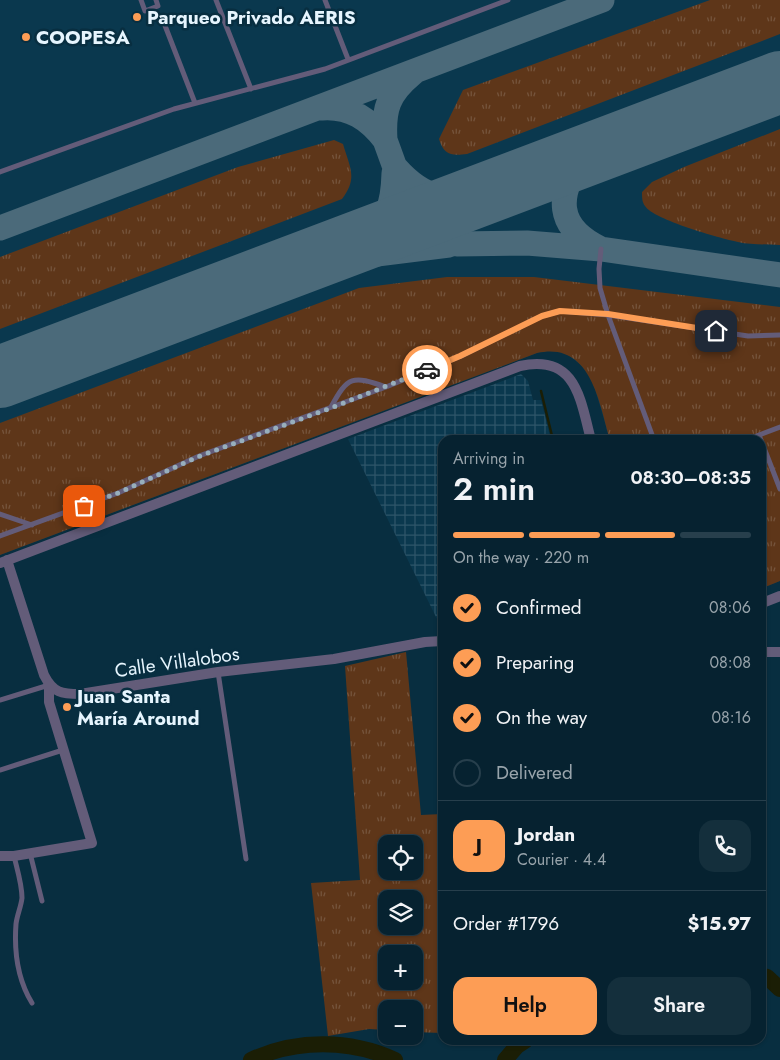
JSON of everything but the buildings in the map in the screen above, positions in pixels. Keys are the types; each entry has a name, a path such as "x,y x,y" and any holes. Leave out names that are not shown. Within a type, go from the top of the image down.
{"street":[{"path":"0,856 14,856 92,843 49,702 49,685 4,562 520,366 532,364 554,366 562,371 574,383 578,392 590,435"},
{"path":"766,602 780,596"},
{"name":"Calle Villalobos","path":"49,685 66,694 80,694 218,672 334,659 438,641"},
{"path":"766,652 780,652"}],"lane":[{"path":"141,0 145,11 158,6 156,0"},
{"path":"216,0 251,89"},
{"path":"325,0 348,59"},
{"path":"0,172 152,116 301,77 508,0"},
{"path":"164,23 195,104"},
{"path":"601,249 600,288 652,435"},
{"path":"0,536 118,493 200,456 386,387 460,356 542,316 560,311 608,314 748,336 780,336"},
{"path":"331,408 341,389 350,381 358,379 386,387"},
{"path":"759,435 780,427"},
{"path":"766,453 780,488"},
{"path":"0,514 32,525"},
{"path":"218,672 246,859"},
{"path":"0,700 49,685"},
{"path":"0,770 63,750"},
{"path":"30,853 42,901"},
{"path":"14,856 22,895 21,908 16,922 16,951 25,990 32,1003"}],"shaded area":[{"path":"0,0 780,0 780,581 766,587 766,435 609,435 589,375 581,365 560,351 537,353 0,555"},
{"path":"521,374 528,381 533,400 541,400 550,435 438,435 438,621 348,439"}],"green space":[{"path":"710,0 780,0 780,34 467,154 452,154 443,148 439,139 463,90"},
{"path":"780,129 780,245 743,243 703,233 661,217 645,206 642,192 652,182 684,167"},
{"path":"334,140 343,144 351,173 350,185 342,199 0,329 0,257 238,167"},
{"path":"447,277 534,277 780,307 780,581 766,587 766,435 609,435 602,409 590,378 581,365 570,356 555,352 537,353 0,555 0,423 359,288"},
{"path":"406,652 421,815 438,814 438,1033 423,1032 423,1000 378,1000 378,1030 369,1029 328,1036 311,883 360,880 345,666"}],"waterway":[{"path":"541,391 552,435"},
{"path":"766,977 780,989"},
{"path":"251,1060 286,1048 323,1044 360,1048 395,1060"},
{"path":"505,1060 518,1045"}],"taxiway":[{"path":"0,228 602,0"},
{"path":"412,74 392,95 386,111 385,140 414,220 430,236 443,242 457,244 527,243 601,249 780,275"},
{"path":"322,108 341,109 358,115 385,140"},
{"path":"583,157 568,184 565,209 568,220 575,231 601,249"},
{"path":"396,168 418,188 439,196 462,197 491,193"},
{"path":"362,240 378,225 387,211 392,195 394,173"},
{"path":"270,275 361,256 449,245"}],"runway":[{"path":"0,377 780,82"}],"way so far":[{"path":"84,506 118,493 200,456 331,408 427,370"}],"place":[{"name":"Parqueo Privado AERIS","path":"137,17"},
{"name":"COOPESA","path":"26,37"},
{"name":"Juan Santa María Around","path":"67,707"}],"route":[{"path":"427,370 542,316 560,311 573,310 608,314 716,331"}]}
